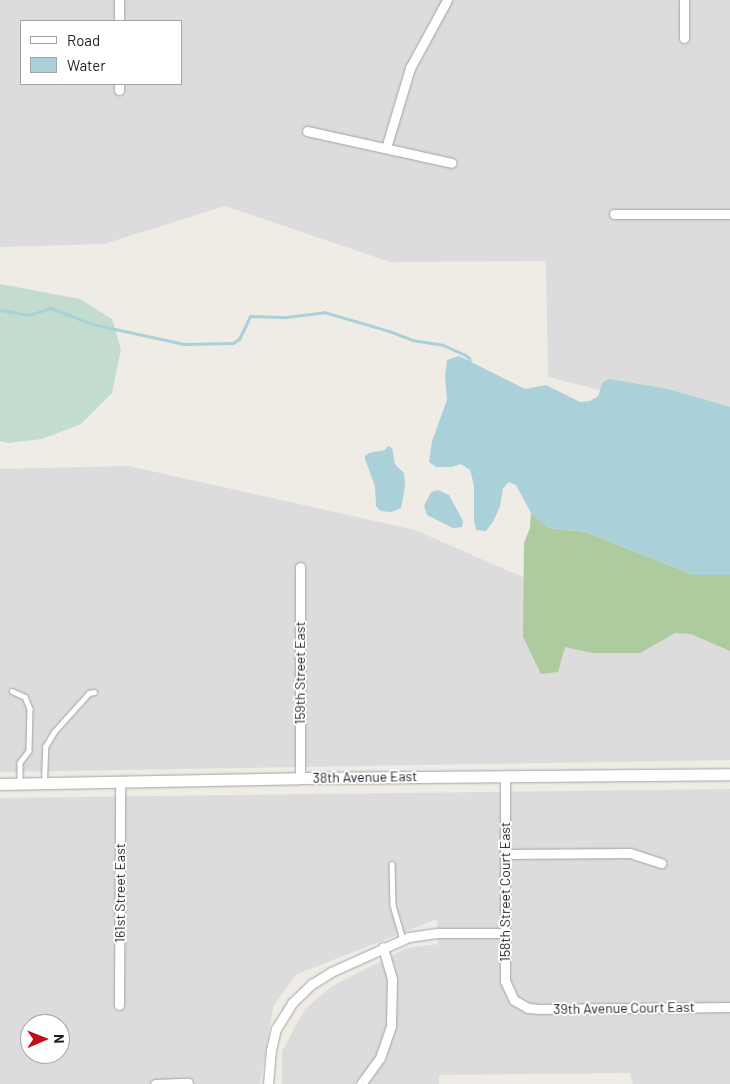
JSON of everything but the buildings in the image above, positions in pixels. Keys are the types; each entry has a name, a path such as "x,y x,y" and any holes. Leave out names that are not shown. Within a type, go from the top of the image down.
{"street":[{"path":"119,0 119,20"},
{"path":"386,148 410,68 447,0"},
{"path":"684,0 684,38"},
{"path":"307,131 452,162"},
{"path":"614,214 730,214"},
{"name":"159th Street East","path":"300,567 300,778"},
{"name":"38th Avenue East","path":"0,784 300,778 730,774"},
{"name":"158th Street Court East","path":"505,777 505,981 511,995 519,1004"},
{"name":"161st Street East","path":"119,1005 120,782"},
{"path":"505,854 630,853 661,863"},
{"path":"268,1084 273,1038 286,1012 312,984 403,938 440,933 505,933"},
{"path":"361,1084 380,1058 391,1026 392,979 383,947"},
{"name":"39th Avenue Court East","path":"519,1004 528,1008 540,1009 730,1007"},
{"path":"155,1084 188,1083"}],"lane":[{"path":"12,691 25,697 30,709 29,751 20,763 20,784"},
{"path":"44,783 46,747 54,732 89,693 94,692"},
{"path":"392,864 394,906 403,938"}],"shaded area":[{"path":"0,0 730,0 730,423 548,377 546,261 390,262 225,206 104,244 0,247"},
{"path":"129,466 415,530 603,612 730,621 730,760 0,772 0,469"},
{"path":"730,789 730,1084 633,1084 630,1073 439,1075 439,1084 282,1084 282,1051 305,1009 332,986 407,948 438,944 437,919 295,975 273,1007 260,1084 0,1084 0,798"}],"green space":[{"path":"0,284 80,299 112,319 121,349 112,393 81,424 42,439 8,443 0,441"},
{"path":"531,513 549,528 586,532 694,575 730,575 730,651 691,634 675,633 640,653 592,653 565,647 558,672 541,674 523,637 524,543 530,528"}],"water":[{"path":"459,356 525,389 546,385 580,402 590,401 598,396 603,382 609,379 668,389 730,407 730,575 694,575 586,532 549,528 531,513 516,485 509,482 503,488 500,506 494,520 486,531 476,530 474,521 474,485 470,470 461,464 451,467 436,467 429,462 432,441 447,400 445,377 447,360"},
{"path":"388,446 392,448 395,464 404,473 405,487 401,508 391,512 380,511 376,506 375,486 365,459 365,456 369,453 385,450"},
{"path":"438,490 449,495 463,521 462,527 453,528 427,515 424,506 431,492"}],"waterway":[{"path":"0,310 29,315 51,308 92,324 184,344 233,343 239,339 250,316 286,317 324,312 389,331 412,340 443,345 465,355 469,358 470,364"}]}
